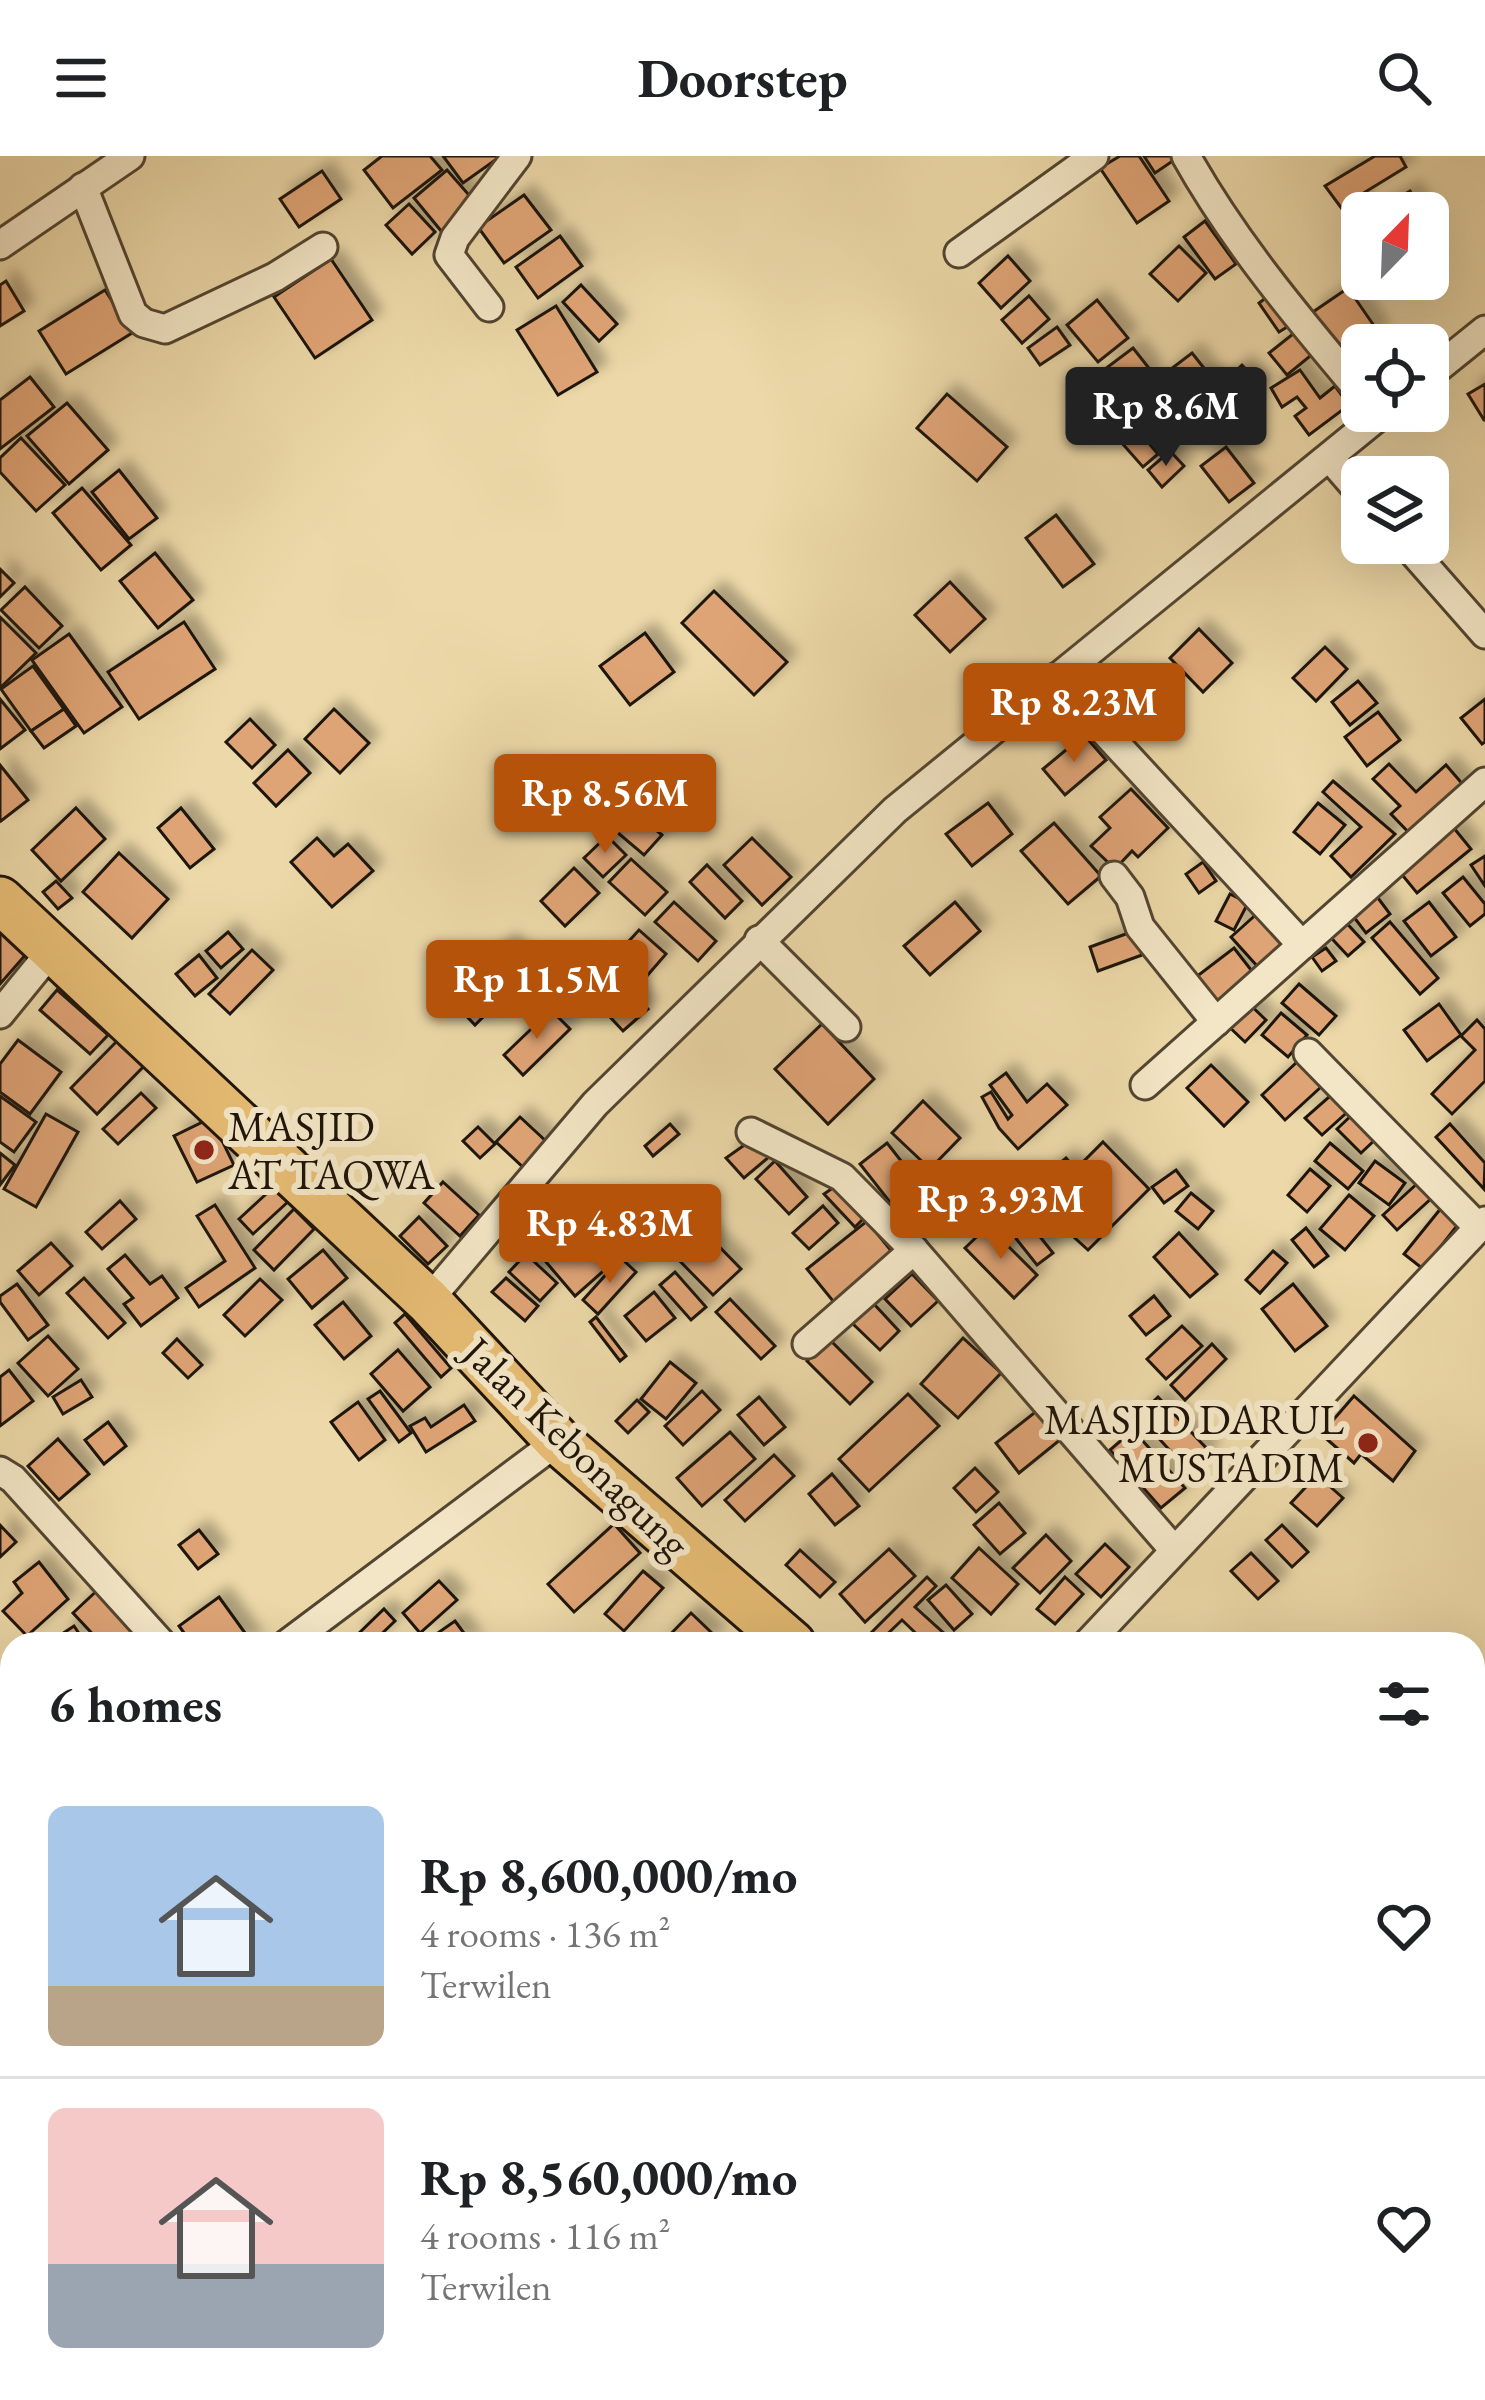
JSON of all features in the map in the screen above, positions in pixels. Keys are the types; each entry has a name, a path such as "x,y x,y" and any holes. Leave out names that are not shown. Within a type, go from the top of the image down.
{"main road":[{"name":"Jalan Kebonagung","path":"0,900 428,1301 558,1441 778,1632"}],"street":[{"path":"0,245 130,156"},
{"path":"489,307 449,255 455,238 517,156"},
{"path":"958,253 1094,156"},
{"path":"1186,156 1294,313 1341,367"},
{"path":"83,187 133,314 165,329 275,277 323,247"},
{"path":"1449,359 1485,329"},
{"path":"428,1301 595,1104 895,810 1330,458 1354,432"},
{"path":"1330,458 1341,471"},
{"path":"1423,564 1485,634"},
{"path":"1055,678 1302,945"},
{"path":"1145,1085 1485,782"},
{"path":"1114,876 1130,896 1140,927 1216,1022"},
{"path":"759,940 846,1028"},
{"path":"0,1014 53,949"},
{"path":"1098,1632 1482,1224 1308,1053"},
{"path":"751,1132 842,1177 914,1250 1174,1550"},
{"path":"807,1344 914,1250"},
{"path":"303,1632 558,1441"},
{"path":"0,1472 13,1479 151,1632"}],"building":[{"path":"382,156 430,156 442,170 393,208 364,170"},
{"path":"443,156 501,156 463,183"},
{"path":"1120,156 1139,156 1169,201 1137,223 1100,168"},
{"path":"1144,156 1180,156 1155,173"},
{"path":"1375,156 1400,156 1406,167 1365,192 1341,192 1341,208 1325,186"},
{"path":"447,170 476,203 442,232 414,198"},
{"path":"322,171 341,199 299,227 280,199"},
{"path":"524,195 551,230 504,263 478,227"},
{"path":"409,204 435,232 412,254 386,225"},
{"path":"1205,221 1236,264 1215,279 1184,237"},
{"path":"560,236 582,266 538,298 516,267"},
{"path":"1179,246 1206,273 1178,301 1150,274"},
{"path":"1008,256 1030,281 1001,308 979,283"},
{"path":"331,259 372,320 315,358 274,297"},
{"path":"6,281 24,311 0,326 0,285"},
{"path":"581,285 617,324 599,341 563,302"},
{"path":"105,290 132,333 66,374 39,331"},
{"path":"1341,293 1341,300 1356,300 1373,324 1341,324 1341,359 1310,314"},
{"path":"1029,296 1049,319 1022,343 1002,320"},
{"path":"1267,297 1287,327 1279,332 1259,303"},
{"path":"1097,300 1128,338 1098,362 1067,325"},
{"path":"556,306 597,372 558,395 517,330"},
{"path":"1303,326 1320,348 1287,375 1269,353"},
{"path":"1057,327 1070,345 1040,365 1028,348"},
{"path":"1133,348 1152,372 1124,393 1105,369"},
{"path":"1192,353 1219,387 1242,365 1263,387 1214,434 1167,372"},
{"path":"1300,370 1320,398 1335,386 1341,394 1341,411 1309,435 1295,416 1306,408 1297,397 1282,407 1271,388"},
{"path":"30,377 54,407 0,449 0,400"},
{"path":"1485,384 1485,420 1484,420 1468,394"},
{"path":"947,394 1007,447 977,481 917,428"},
{"path":"67,403 108,450 69,484 27,436"},
{"path":"1129,420 1158,454 1143,467 1113,433"},
{"path":"21,438 65,485 36,511 0,472 0,458"},
{"path":"1226,447 1254,483 1229,502 1201,466"},
{"path":"1170,451 1184,466 1162,487 1148,470"},
{"path":"119,470 157,518 129,539 92,492"},
{"path":"82,488 131,545 101,570 53,513"},
{"path":"1056,515 1094,564 1063,587 1026,538"},
{"path":"155,553 193,600 158,628 120,581"},
{"path":"0,569 14,583 0,597"},
{"path":"950,582 985,619 950,652 915,615"},
{"path":"25,587 62,626 39,648 1,610"},
{"path":"714,591 787,662 754,695 682,623"},
{"path":"0,617 36,653 0,688"},
{"path":"184,622 215,669 139,719 108,672"},
{"path":"1199,629 1232,663 1203,692 1170,658"},
{"path":"645,633 674,672 630,705 600,666"},
{"path":"69,634 122,707 84,733 32,660"},
{"path":"1325,647 1347,669 1316,701 1293,678"},
{"path":"33,666 64,709 31,731 1,689"},
{"path":"1358,681 1377,703 1350,725 1332,702"},
{"path":"0,699 25,730 0,749"},
{"path":"1485,699 1485,742 1482,744 1461,718"},
{"path":"64,709 76,726 44,748 31,731"},
{"path":"334,709 369,743 340,773 305,739"},
{"path":"1378,712 1400,740 1367,766 1345,737"},
{"path":"250,719 275,745 252,768 226,742"},
{"path":"1084,735 1106,760 1065,795 1043,769"},
{"path":"288,750 310,773 276,806 254,783"},
{"path":"1389,764 1416,792 1446,765 1466,788 1412,836 1391,814 1400,806 1373,779"},
{"path":"0,765 28,800 1,821 0,819"},
{"path":"1333,781 1395,834 1351,877 1331,856 1361,827 1323,792"},
{"path":"1131,789 1168,828 1138,857 1132,851 1115,869 1091,846 1110,828 1100,817"},
{"path":"615,796 662,835 644,855 598,816"},
{"path":"988,803 1012,834 972,866 946,834"},
{"path":"1318,803 1345,825 1320,854 1294,832"},
{"path":"76,808 105,839 61,881 32,850"},
{"path":"181,808 214,849 190,868 158,828"},
{"path":"1054,823 1101,876 1068,904 1021,851"},
{"path":"1453,827 1471,849 1417,893 1399,871"},
{"path":"607,836 626,855 603,877 584,858"},
{"path":"317,838 334,856 348,844 373,871 332,907 291,862"},
{"path":"752,838 791,877 762,905 724,865"},
{"path":"119,853 168,899 132,938 83,892"},
{"path":"1485,856 1485,886 1471,865"},
{"path":"631,859 667,892 645,915 609,882"},
{"path":"1203,862 1216,881 1199,893 1186,874"},
{"path":"707,865 742,901 725,918 690,882"},
{"path":"574,868 599,893 565,926 541,901"},
{"path":"1463,877 1485,904 1485,914 1470,926 1443,893"},
{"path":"56,881 72,898 58,909 43,892"},
{"path":"1230,894 1248,903 1234,930 1216,921"},
{"path":"1375,894 1390,914 1366,933 1350,912"},
{"path":"674,902 716,941 698,961 655,922"},
{"path":"955,902 980,931 930,975 904,946"},
{"path":"1429,902 1456,937 1431,956 1404,921"},
{"path":"1260,911 1287,941 1258,967 1231,937"},
{"path":"1339,915 1364,942 1348,956 1323,929"},
{"path":"1390,922 1438,978 1420,994 1372,938"},
{"path":"0,928 28,952 0,984"},
{"path":"639,930 666,954 646,977 619,952"},
{"path":"1134,931 1142,955 1098,971 1090,947"},
{"path":"228,932 243,949 221,968 206,951"},
{"path":"506,943 539,977 507,1008 474,973"},
{"path":"1234,948 1255,975 1217,1005 1196,977"},
{"path":"1326,948 1336,961 1322,971 1312,957"},
{"path":"252,950 273,970 230,1014 209,994"},
{"path":"199,955 217,978 195,996 176,974"},
{"path":"472,979 496,1004 475,1025 451,1000"},
{"path":"624,982 648,1009 623,1031 598,1004"},
{"path":"1299,984 1336,1016 1319,1035 1282,1003"},
{"path":"57,990 108,1035 90,1054 40,1010"},
{"path":"1245,1000 1266,1020 1245,1042 1224,1022"},
{"path":"1439,1004 1461,1035 1427,1061 1404,1030"},
{"path":"551,1010 570,1029 523,1075 504,1055"},
{"path":"1281,1013 1307,1035 1288,1057 1262,1035"},
{"path":"1477,1020 1485,1029 1485,1081 1452,1114 1432,1094 1475,1050 1461,1036"},
{"path":"822,1024 874,1079 828,1124 775,1069"},
{"path":"18,1040 61,1072 30,1114 0,1092 0,1064"},
{"path":"118,1040 145,1065 97,1114 71,1088"},
{"path":"1298,1061 1322,1086 1285,1120 1262,1095"},
{"path":"1211,1065 1248,1102 1224,1126 1187,1088"},
{"path":"1006,1073 1027,1102 1047,1084 1067,1105 1018,1149 999,1128 982,1097 991,1092 1008,1119 1012,1115 990,1085"},
{"path":"1338,1089 1354,1106 1322,1135 1305,1118"},
{"path":"141,1093 156,1108 118,1144 103,1129"},
{"path":"0,1096 36,1122 14,1152 0,1142"},
{"path":"923,1101 960,1138 930,1169 892,1133"},
{"path":"1355,1112 1379,1136 1361,1153 1337,1129"},
{"path":"46,1114 78,1132 36,1207 4,1189"},
{"path":"520,1117 548,1143 525,1169 496,1142"},
{"name":"MASJID AT TAQWA","path":"211,1118 234,1165 197,1182 174,1136"},
{"path":"670,1124 679,1134 653,1156 645,1146"},
{"path":"1450,1124 1485,1163 1484,1189 1436,1137"},
{"path":"478,1127 495,1144 480,1158 463,1141"},
{"path":"753,1139 776,1151 744,1178 726,1158"},
{"path":"1103,1142 1149,1189 1088,1250 1065,1229 1106,1186 1082,1163"},
{"path":"887,1143 920,1185 893,1206 860,1164"},
{"path":"1330,1143 1363,1171 1348,1189 1315,1161"},
{"path":"0,1153 15,1165 0,1185"},
{"path":"1066,1158 1090,1186 1073,1200 1049,1172"},
{"path":"775,1161 807,1197 789,1214 756,1179"},
{"path":"1375,1161 1405,1183 1389,1205 1359,1183"},
{"path":"1310,1169 1330,1186 1307,1212 1288,1195"},
{"path":"1176,1170 1188,1186 1164,1203 1152,1187"},
{"path":"1421,1180 1435,1195 1397,1230 1383,1215"},
{"path":"443,1182 479,1215 460,1236 424,1203"},
{"path":"840,1183 873,1209 855,1227 824,1194"},
{"path":"277,1184 291,1199 253,1234 239,1219"},
{"path":"1191,1193 1213,1211 1198,1229 1176,1211"},
{"path":"1349,1195 1374,1216 1345,1250 1320,1229"},
{"path":"120,1201 136,1219 102,1249 86,1232"},
{"path":"1014,1204 1053,1253 1037,1265 998,1216"},
{"path":"215,1205 255,1268 199,1307 186,1288 225,1261 197,1216"},
{"path":"823,1206 838,1223 809,1249 793,1233"},
{"path":"1442,1207 1460,1222 1423,1269 1404,1254"},
{"path":"294,1209 314,1229 274,1270 254,1250"},
{"path":"419,1217 447,1246 428,1264 400,1236"},
{"path":"867,1221 897,1258 837,1306 807,1269"},
{"path":"589,1224 618,1258 575,1296 546,1262"},
{"path":"988,1226 1037,1275 1014,1298 965,1248"},
{"path":"701,1228 741,1269 713,1295 674,1255"},
{"path":"1306,1228 1328,1256 1314,1267 1292,1240"},
{"path":"1179,1233 1217,1274 1190,1297 1154,1257"},
{"path":"51,1243 72,1266 39,1295 18,1271"},
{"path":"323,1250 347,1278 312,1308 288,1279"},
{"path":"1273,1251 1287,1263 1260,1293 1246,1280"},
{"path":"526,1254 557,1283 540,1301 509,1272"},
{"path":"125,1255 150,1284 162,1276 178,1298 141,1326 124,1304 133,1298 108,1269"},
{"path":"621,1258 636,1272 598,1314 583,1300"},
{"path":"675,1272 706,1307 691,1320 660,1285"},
{"path":"912,1274 938,1301 911,1326 885,1299"},
{"path":"84,1278 125,1323 108,1338 67,1293"},
{"path":"506,1278 538,1306 525,1321 492,1292"},
{"path":"260,1279 282,1300 245,1336 224,1315"},
{"path":"17,1284 48,1325 28,1340 0,1302 0,1296"},
{"path":"1293,1284 1327,1326 1295,1351 1262,1309"},
{"path":"654,1292 675,1318 646,1341 625,1316"},
{"path":"1154,1296 1170,1316 1146,1335 1130,1316"},
{"path":"730,1299 775,1346 761,1359 716,1312"},
{"path":"343,1302 371,1336 344,1359 315,1325"},
{"path":"873,1303 899,1331 880,1350 852,1323"},
{"path":"405,1314 451,1368 441,1377 395,1323"},
{"path":"596,1317 626,1356 620,1361 590,1322"},
{"path":"1182,1326 1202,1346 1166,1379 1147,1359"},
{"path":"48,1336 78,1369 48,1396 18,1363"},
{"path":"963,1338 1001,1373 958,1418 921,1384"},
{"path":"177,1339 202,1365 188,1378 163,1353"},
{"path":"829,1339 872,1382 850,1404 807,1361"},
{"path":"1212,1344 1226,1359 1185,1400 1171,1385"},
{"path":"398,1350 430,1387 403,1411 371,1374"},
{"path":"670,1362 696,1383 666,1419 641,1399"},
{"path":"9,1370 33,1401 0,1426 0,1377"},
{"path":"81,1380 92,1397 63,1414 53,1397"},
{"path":"380,1391 411,1433 399,1442 368,1399"},
{"path":"702,1391 720,1410 683,1445 665,1426"},
{"path":"908,1394 939,1426 869,1491 839,1459"},
{"name":"MASJID DARUL MUSTADIM","path":"1354,1396 1415,1451 1393,1481 1361,1454 1354,1463 1321,1434"},
{"path":"759,1397 785,1427 764,1445 738,1415"},
{"path":"1158,1397 1210,1452 1189,1471 1138,1416"},
{"path":"637,1400 649,1412 628,1433 616,1421"},
{"path":"358,1402 385,1440 359,1460 331,1422"},
{"path":"464,1405 475,1421 426,1452 410,1426 425,1418 431,1427"},
{"path":"1043,1406 1066,1435 1019,1473 996,1443"},
{"path":"108,1422 126,1446 104,1464 85,1440"},
{"path":"1133,1430 1185,1488 1161,1508 1110,1450"},
{"path":"730,1432 755,1459 702,1506 677,1478"},
{"path":"58,1439 89,1474 59,1500 28,1466"},
{"path":"774,1455 794,1476 745,1521 725,1500"},
{"path":"975,1468 998,1492 976,1512 954,1488"},
{"path":"832,1474 859,1506 835,1525 809,1494"},
{"path":"1317,1475 1343,1498 1317,1526 1291,1503"},
{"path":"999,1503 1025,1533 1000,1554 974,1525"},
{"path":"614,1524 640,1553 574,1612 548,1584"},
{"path":"0,1525 16,1542 0,1557"},
{"path":"1282,1525 1308,1552 1292,1567 1266,1540"},
{"path":"199,1530 218,1554 198,1569 179,1545"},
{"path":"1046,1535 1071,1561 1040,1593 1013,1568"},
{"path":"1105,1544 1129,1567 1101,1597 1076,1574"},
{"path":"979,1548 1018,1584 991,1614 952,1578"},
{"path":"889,1549 915,1576 865,1622 840,1594"},
{"path":"800,1550 835,1582 820,1597 786,1565"},
{"path":"1251,1553 1278,1581 1258,1599 1231,1571"},
{"path":"39,1562 68,1599 31,1632 23,1632 3,1611 22,1593 14,1582"},
{"path":"643,1571 663,1588 624,1631 605,1614"},
{"path":"927,1577 936,1586 915,1607 942,1632 914,1632 902,1620 889,1632 872,1632"},
{"path":"1065,1577 1083,1594 1055,1624 1037,1609"},
{"path":"439,1581 457,1600 421,1632 403,1613"},
{"path":"104,1584 149,1632 91,1632 73,1613"},
{"path":"946,1585 972,1614 954,1630 928,1600"},
{"path":"219,1597 244,1632 183,1632 179,1626"},
{"path":"384,1609 395,1621 384,1632 360,1632"},
{"path":"691,1613 711,1632 673,1632"},
{"path":"455,1621 463,1632 439,1632"}],"place":[{"name":"MASJID AT TAQWA","path":"204,1150"},
{"name":"MASJID DARUL MUSTADIM","path":"1368,1443"}]}
